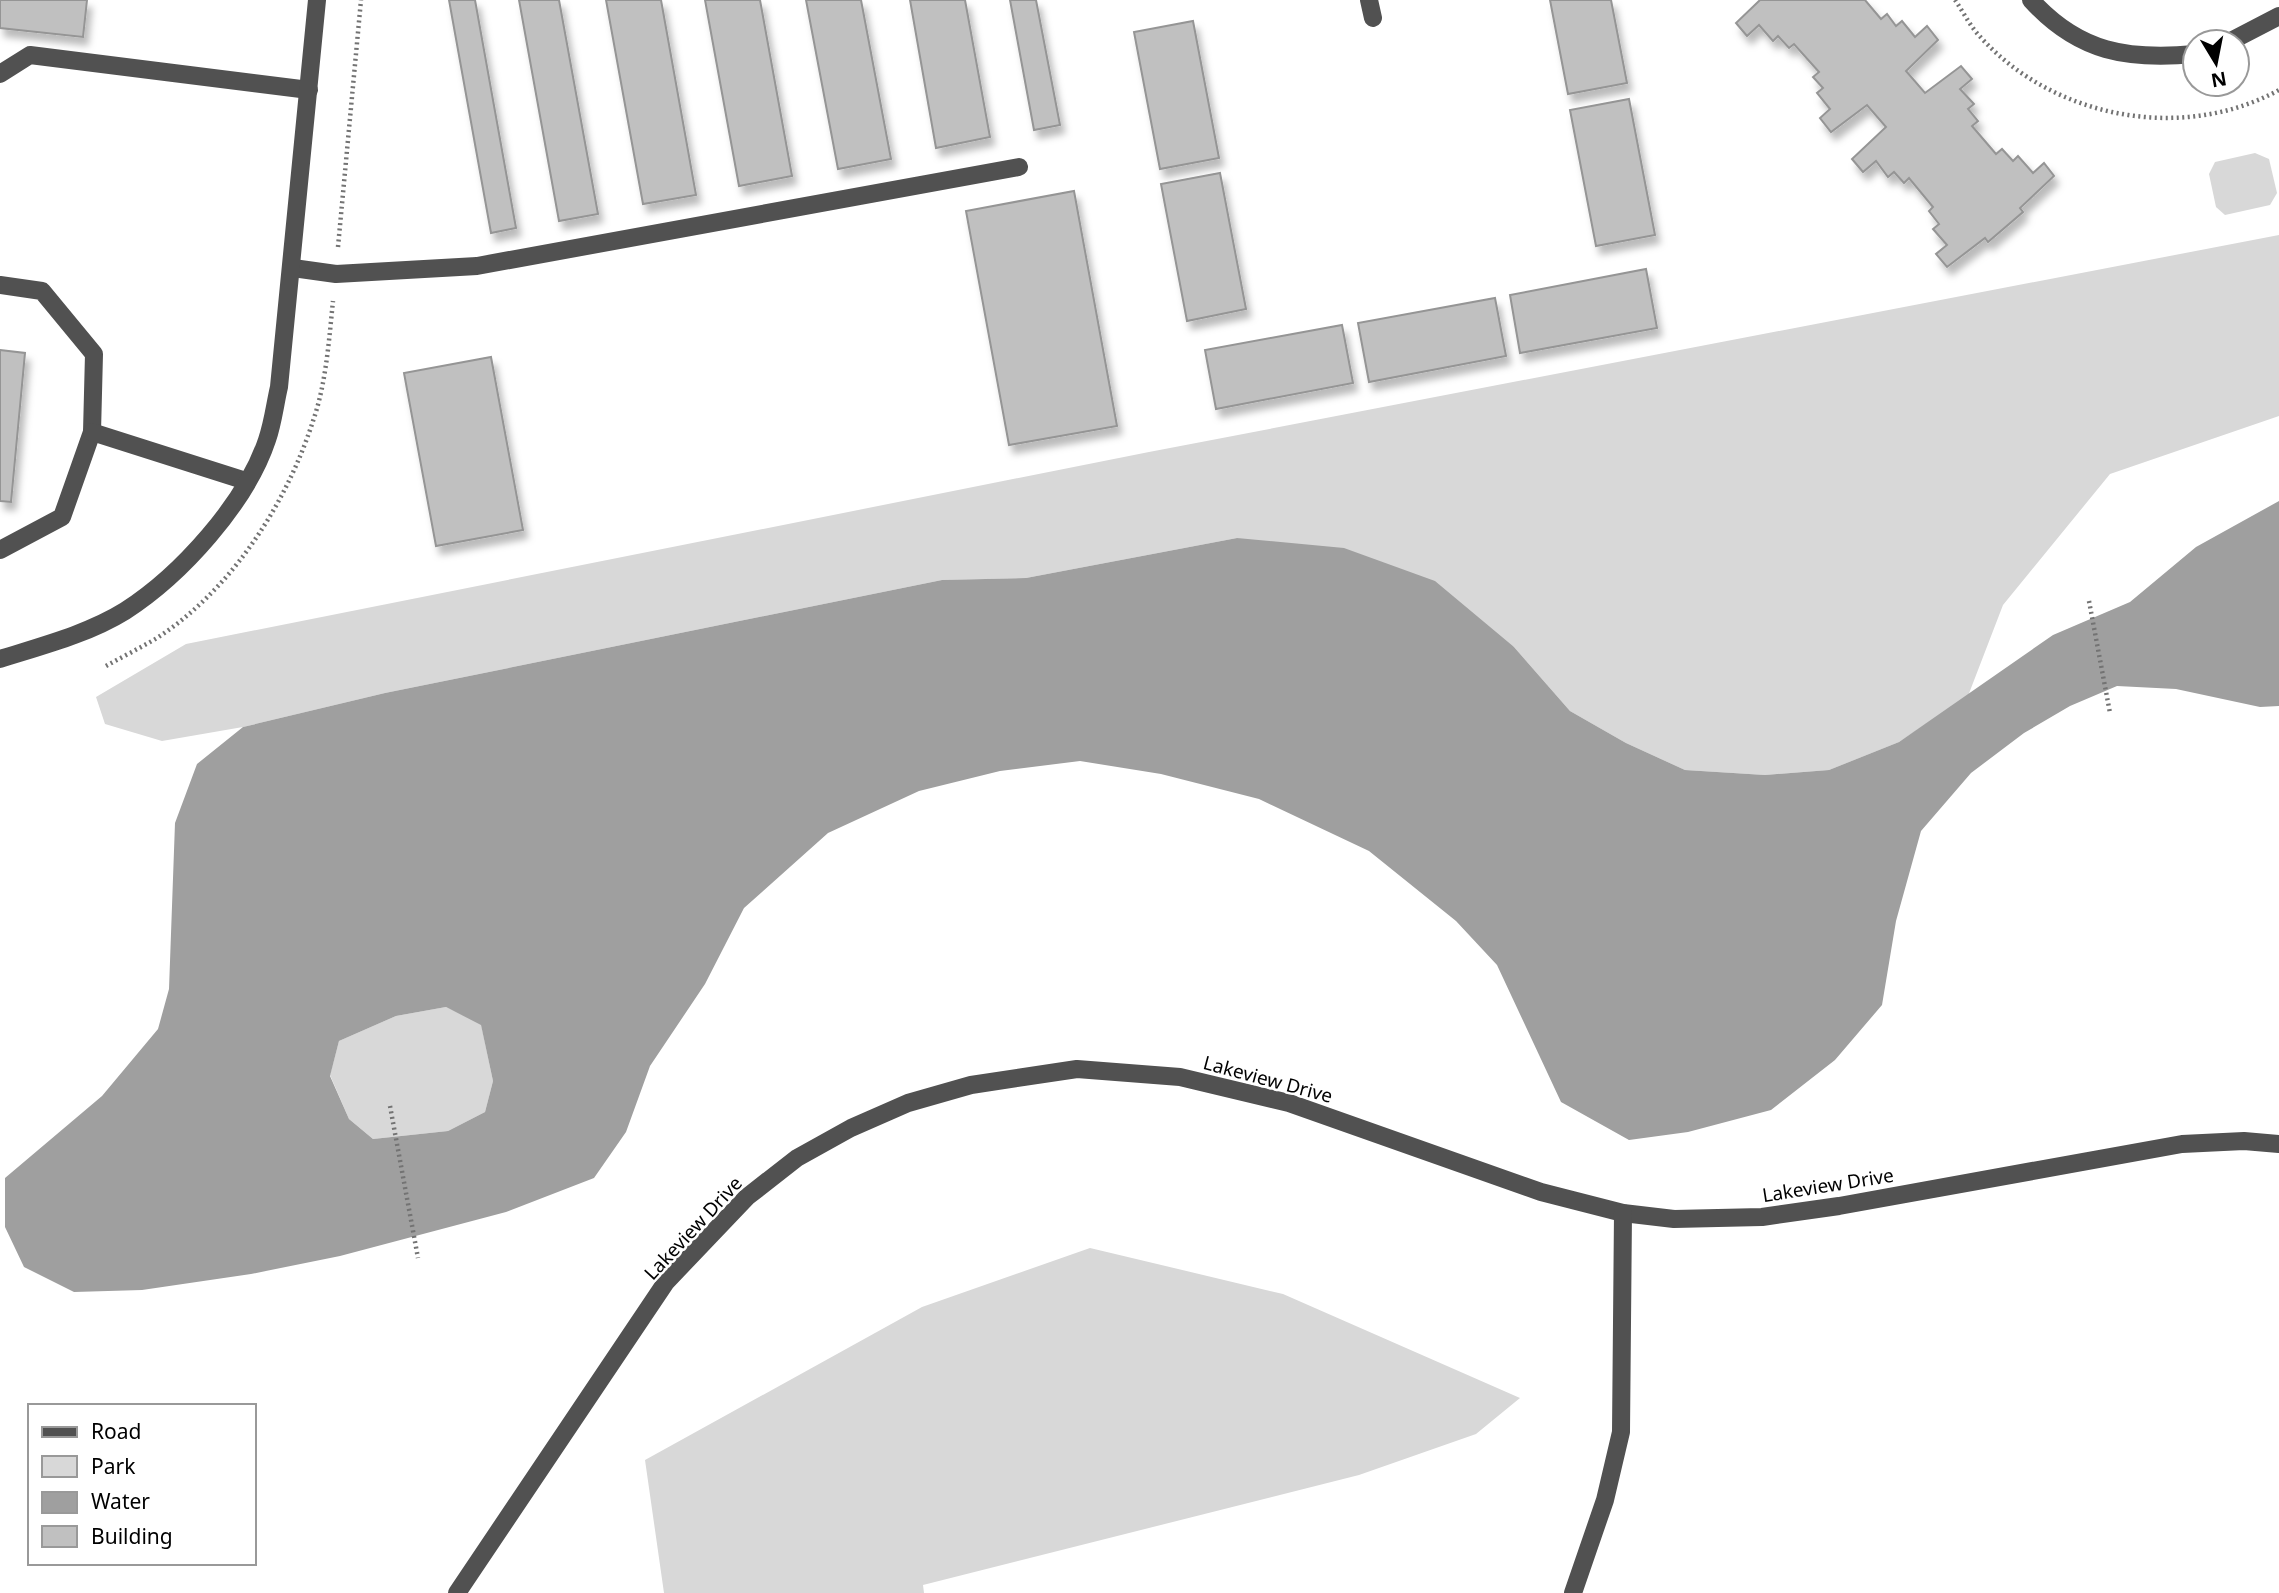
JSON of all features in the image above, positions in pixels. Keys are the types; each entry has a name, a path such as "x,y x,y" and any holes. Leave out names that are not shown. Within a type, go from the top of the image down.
{"street":[{"path":"0,659 62,639 123,612 163,584 198,548 246,481 267,441 279,387 293,268 317,0"},
{"path":"1370,0 1373,18"},
{"path":"2031,0 2047,18 2095,47 2147,58 2181,55"},
{"path":"2251,31 2279,16"},
{"path":"0,74 30,55 309,90"},
{"path":"293,268 335,274 477,266 1019,167"},
{"path":"0,285 42,291 94,354 92,432 62,517 0,550"},
{"path":"92,432 246,481"},
{"name":"Lakeview Drive","path":"457,1593 666,1282 747,1197 797,1158 851,1128 908,1103 971,1085 1077,1069 1180,1077 1289,1103 1541,1192 1623,1213 1674,1219 1762,1217 1839,1206 2182,1144 2244,1140 2279,1144"},
{"path":"1573,1593 1605,1500 1621,1432 1623,1213"}],"path":[{"path":"1955,0 1976,31 2016,69 2055,94 2108,112 2166,119 2197,117 2247,105 2279,90"},
{"path":"2089,601 2110,713"},
{"path":"390,1106 418,1258"}],"green space":[{"path":"2255,153 2269,159 2277,193 2270,205 2225,215 2216,207 2209,174 2215,162"},
{"path":"2279,235 2279,416 2110,474 2003,605 1968,696 1899,742 1829,770 1765,775 1685,770 1626,743 1570,711 1514,647 1237,538 1026,578 942,580 385,693 243,727 162,741 105,724 96,697 186,644 1149,452"},
{"path":"446,1007 481,1024 493,1081 485,1112 448,1131 373,1139 349,1119 330,1075 339,1041 396,1016"},
{"path":"1090,1248 1283,1294 1520,1398 1476,1434 1359,1475 923,1585 924,1593 664,1593 645,1460 922,1307"}],"water":[{"path":"2279,501 2279,706 2260,707 2176,689 2117,686 2070,706 2024,733 1971,773 1921,831 1896,921 1882,1005 1835,1060 1771,1110 1688,1132 1629,1140 1561,1102 1497,965 1456,921 1369,851 1259,799 1161,774 1080,761 1000,771 919,791 828,833 744,908 705,984 650,1066 626,1132 594,1178 506,1212 340,1256 251,1274 142,1290 74,1292 24,1267 5,1227 5,1178 102,1096 158,1029 169,989 175,823 197,764 243,727 385,693 942,580 1026,578 1237,538 1344,548 1435,581 1514,647 1570,711 1626,743 1685,770 1765,775 1829,770 1899,742 2053,635 2130,602 2196,547","holes":["446,1007 481,1025 493,1081 485,1112 448,1131 373,1139 349,1119 330,1076 339,1041 396,1016"]}],"building":[{"path":"0,0 87,0 83,37 0,28"},
{"path":"449,0 475,0 516,228 491,233"},
{"path":"519,0 559,0 598,214 559,221"},
{"path":"606,0 661,0 696,195 643,204"},
{"path":"705,0 760,0 792,176 739,186"},
{"path":"806,0 861,0 891,159 838,169"},
{"path":"910,0 965,0 990,137 936,148"},
{"path":"1010,0 1036,0 1060,125 1034,130"},
{"path":"1550,0 1611,0 1627,83 1568,94"},
{"path":"1760,0 1865,0 1881,19 1887,14 1896,26 1902,21 1915,37 1927,26 1938,40 1906,71 1925,93 1961,66 1972,79 1960,89 1974,104 1968,109 1978,121 1972,126 1996,154 2002,149 2013,161 2018,156 2033,173 2044,163 2054,176 2020,208 2023,212 1988,242 1985,238 1947,267 1936,254 1947,245 1933,229 1939,224 1929,211 1933,207 1909,178 1904,183 1894,172 1888,177 1876,161 1863,172 1852,159 1886,127 1867,105 1831,132 1820,118 1830,109 1817,93 1823,88 1813,77 1819,72 1794,44 1789,48 1778,36 1773,41 1759,25 1747,36 1736,23"},
{"path":"1193,21 1219,158 1160,169 1134,32"},
{"path":"1629,99 1655,235 1596,246 1570,110"},
{"path":"1220,173 1246,309 1187,321 1161,184"},
{"path":"1074,191 1117,426 1009,445 966,211"},
{"path":"1646,269 1657,328 1520,353 1510,295"},
{"path":"1495,298 1506,356 1369,382 1358,323"},
{"path":"1342,325 1353,383 1216,409 1205,350"},
{"path":"0,350 25,353 11,502 0,501"},
{"path":"491,357 523,530 436,546 404,373"}]}
